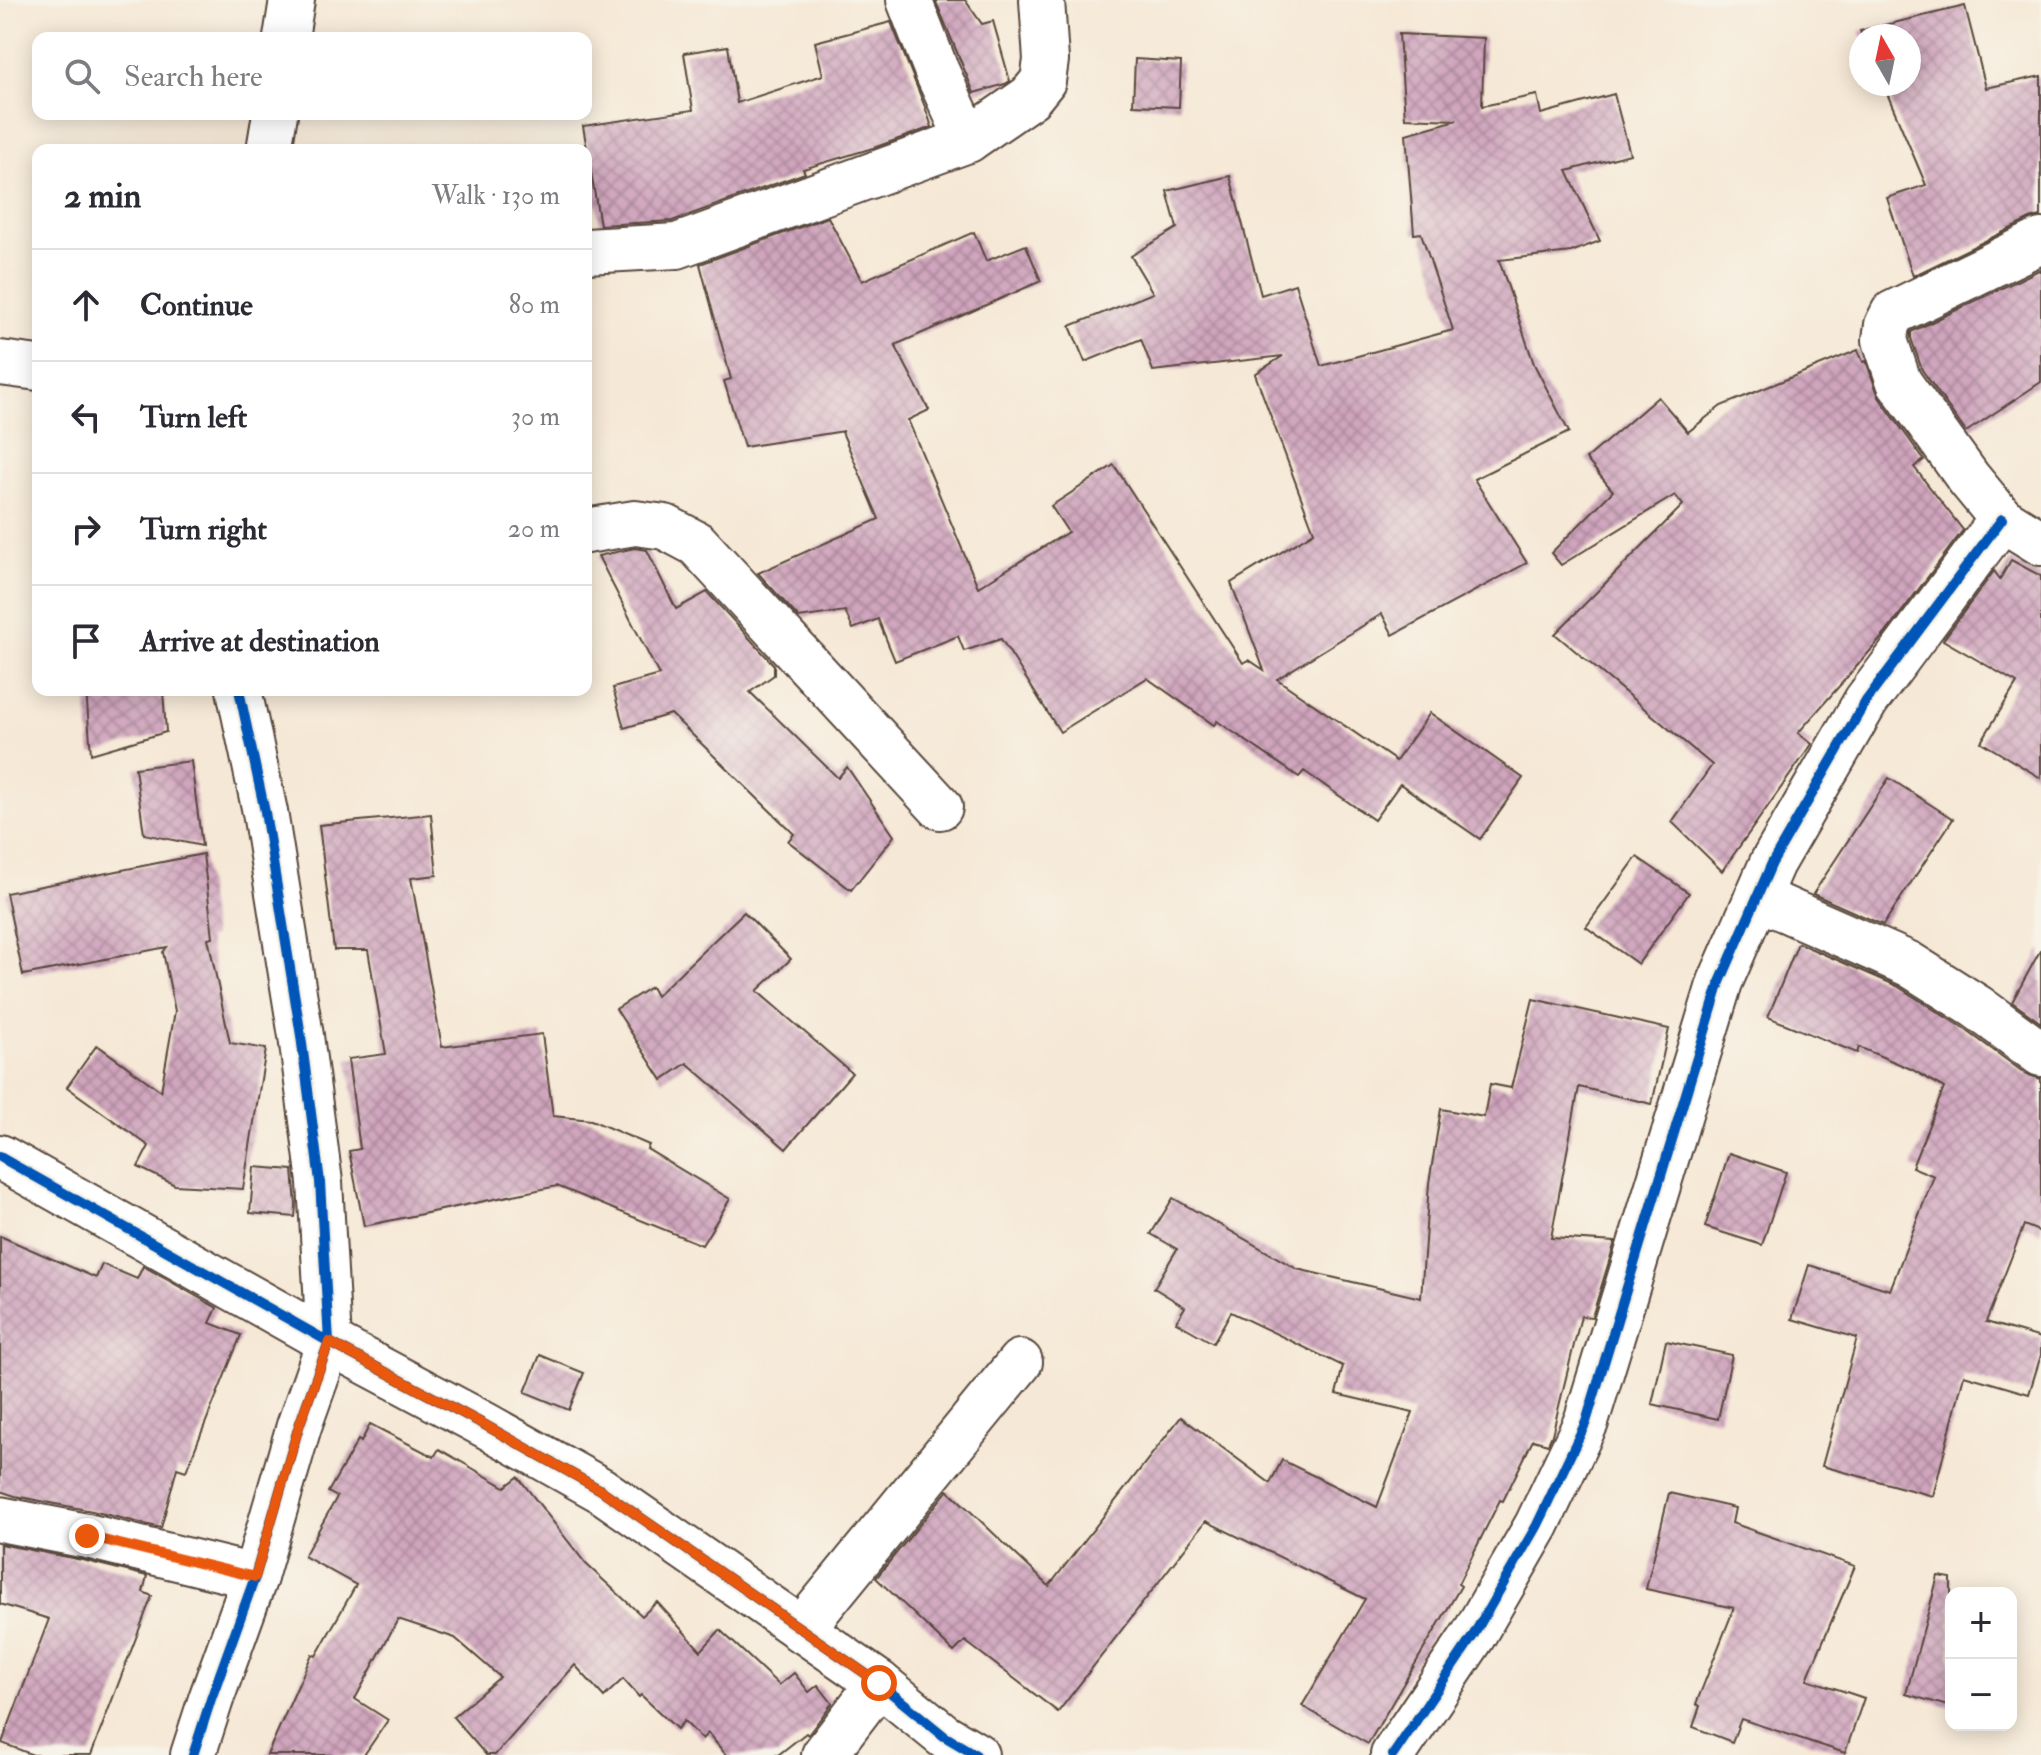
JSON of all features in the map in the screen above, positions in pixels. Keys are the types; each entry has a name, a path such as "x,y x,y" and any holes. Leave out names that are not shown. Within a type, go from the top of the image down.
{"street":[{"path":"287,32 292,0"},
{"path":"909,0 968,140"},
{"path":"592,251 677,246 968,140 1030,97 1043,81 1046,60 1042,0"},
{"path":"270,144 274,120"},
{"path":"2041,241 1893,313 1885,340 1899,382 1969,479 2002,519 2041,543"},
{"path":"0,363 32,367"},
{"path":"1393,1755 1480,1624 1537,1525 1586,1422 1720,982 1772,863 1866,701 2002,519"},
{"path":"592,530 635,523 665,527 697,544 940,807"},
{"path":"193,1755 255,1577 299,1426 329,1342 320,1182 301,1036 265,812 240,696"},
{"path":"1757,897 1909,964 1977,1007 2041,1054"},
{"path":"0,1157 601,1490 879,1683 944,1736 976,1755"},
{"path":"801,1630 1020,1362"},
{"path":"0,1519 87,1536 255,1577"},
{"path":"824,1755 879,1683"}],"building":[{"path":"965,0 982,24 993,21 1010,81 974,93 936,2"},
{"path":"1965,6 1986,88 2041,76 2041,216 1913,276 1887,198 1926,185 1888,96 1921,96 1921,24 1889,24"},
{"path":"891,22 932,127 803,169 805,173 672,221 600,225 592,178 592,144 586,144 583,126 693,110 684,53 728,46 737,103 823,75 815,42"},
{"path":"1399,34 1484,38 1482,106 1537,95 1541,114 1614,94 1630,154 1567,171 1600,241 1571,252 1499,260 1534,364 1569,432 1474,479 1527,563 1393,635 1382,614 1277,679 1396,761 1430,713 1523,778 1480,839 1400,784 1374,820 1304,771 1299,777 1217,721 1214,725 1147,678 1060,732 1001,639 964,651 958,636 895,661 878,619 853,629 845,611 799,618 758,573 879,519 844,431 744,447 724,381 731,379 700,264 828,217 862,281 974,232 986,261 1026,245 1041,281 895,345 929,410 908,420 978,587 1068,532 1051,506 1114,465 1243,663 1249,660 1264,670 1231,583 1314,532 1255,374 1283,356 1153,371 1141,339 1085,362 1070,326 1153,293 1131,256 1177,228 1167,191 1230,176 1261,295 1295,284 1321,366 1453,330 1421,233 1414,234 1406,134 1457,120 1405,118"},
{"path":"1135,59 1181,62 1179,107 1133,105"},
{"path":"2041,269 2041,382 1966,432 1922,370 1911,332"},
{"path":"1858,350 1863,362 1866,361 1879,397 1924,460 1914,467 1963,530 1885,634 1798,733 1812,744 1722,871 1672,822 1712,765 1555,634 1683,505 1675,495 1561,565 1551,553 1613,491 1586,459 1658,397 1688,432 1721,406"},
{"path":"635,548 647,550 676,609 707,592 774,665 774,675 750,692 838,778 847,767 894,836 851,890 788,841 794,834 671,714 624,728 613,688 659,675 598,556"},
{"path":"2011,560 2041,576 2041,778 1981,742 2017,683 1943,640 1994,571 2000,579"},
{"path":"86,696 163,696 166,732 91,754"},
{"path":"191,761 202,846 144,834 135,768"},
{"path":"1889,778 1953,819 1883,925 1813,894"},
{"path":"431,814 437,875 411,878 442,1047 542,1034 553,1116 591,1120 649,1145 647,1149 730,1199 702,1245 557,1186 364,1226 349,1151 360,1149 348,1059 386,1054 368,950 334,950 319,825"},
{"path":"203,854 213,937 208,938 230,1043 266,1049 243,1189 175,1185 138,1167 149,1146 67,1087 97,1045 161,1091 175,1011 163,952 167,947 23,975 6,893"},
{"path":"1637,857 1689,893 1638,964 1586,927"},
{"path":"744,912 791,959 757,991 852,1073 786,1149 687,1063 662,1080 616,1009 651,987 656,996"},
{"path":"1798,943 1897,986 1963,1028 2026,1074 2041,1079 2041,1232 2024,1225 1986,1322 2041,1338 2041,1355 2029,1394 1964,1375 1933,1496 1822,1466 1857,1338 1792,1319 1809,1265 1890,1290 1934,1176 1912,1167 1944,1088 1911,1069 1859,1047 1857,1053 1768,1017"},
{"path":"2041,949 2041,1023 2012,1002"},
{"path":"1533,999 1669,1029 1652,1104 1579,1087 1551,1238 1615,1242 1592,1317 1581,1316 1548,1444 1533,1440 1458,1584 1461,1586 1368,1744 1302,1706 1365,1599 1206,1521 1058,1712 965,1641 954,1652 876,1578 948,1490 1049,1586 1181,1417 1270,1483 1282,1460 1377,1507 1413,1412 1336,1394 1343,1366 1231,1312 1213,1343 1176,1322 1185,1307 1154,1288 1177,1249 1151,1234 1173,1198 1297,1269 1421,1298 1429,1183 1441,1109 1484,1117 1490,1084 1511,1088"},
{"path":"1729,1153 1786,1172 1762,1245 1705,1227"},
{"path":"254,1167 293,1170 295,1217 250,1213"},
{"path":"0,1236 96,1278 102,1264 137,1279 143,1266 217,1308 210,1323 241,1335 186,1471 177,1468 161,1528 0,1491"},
{"path":"1666,1341 1732,1355 1718,1419 1652,1404"},
{"path":"540,1355 584,1373 569,1410 525,1392"},
{"path":"370,1424 434,1457 439,1449 505,1487 518,1477 586,1564 642,1616 657,1602 701,1651 720,1630 779,1685 794,1673 809,1692 818,1685 832,1703 808,1735 806,1733 778,1755 726,1755 708,1733 702,1739 684,1721 677,1729 623,1679 604,1697 575,1665 495,1755 486,1755 453,1717 500,1677 455,1638 398,1619 355,1699 388,1720 364,1755 267,1755 312,1654 316,1656 356,1585 304,1556 337,1497 328,1492"},
{"path":"1669,1493 1735,1508 1732,1523 1855,1566 1807,1679 1864,1698 1845,1753 1741,1719 1732,1742 1693,1727 1700,1706 1696,1704 1734,1608 1646,1589"},
{"path":"0,1544 147,1576 143,1592 152,1596 91,1755 33,1755 2,1743 49,1619 0,1604"},
{"path":"1938,1576 1951,1578 1951,1587 1945,1587 1945,1705 1906,1694"}],"cycle path":[{"path":"1393,1755 1473,1636 1537,1525 1586,1422 1720,982 1772,863 1866,701 2002,519"},
{"path":"193,1755 255,1577 299,1426 329,1342 320,1182 301,1036 265,812 240,696"},
{"path":"0,1157 601,1490 879,1683 944,1736 976,1755"}],"route":[{"path":"87,1536 255,1577 299,1426 329,1342 601,1490 879,1683"}]}
